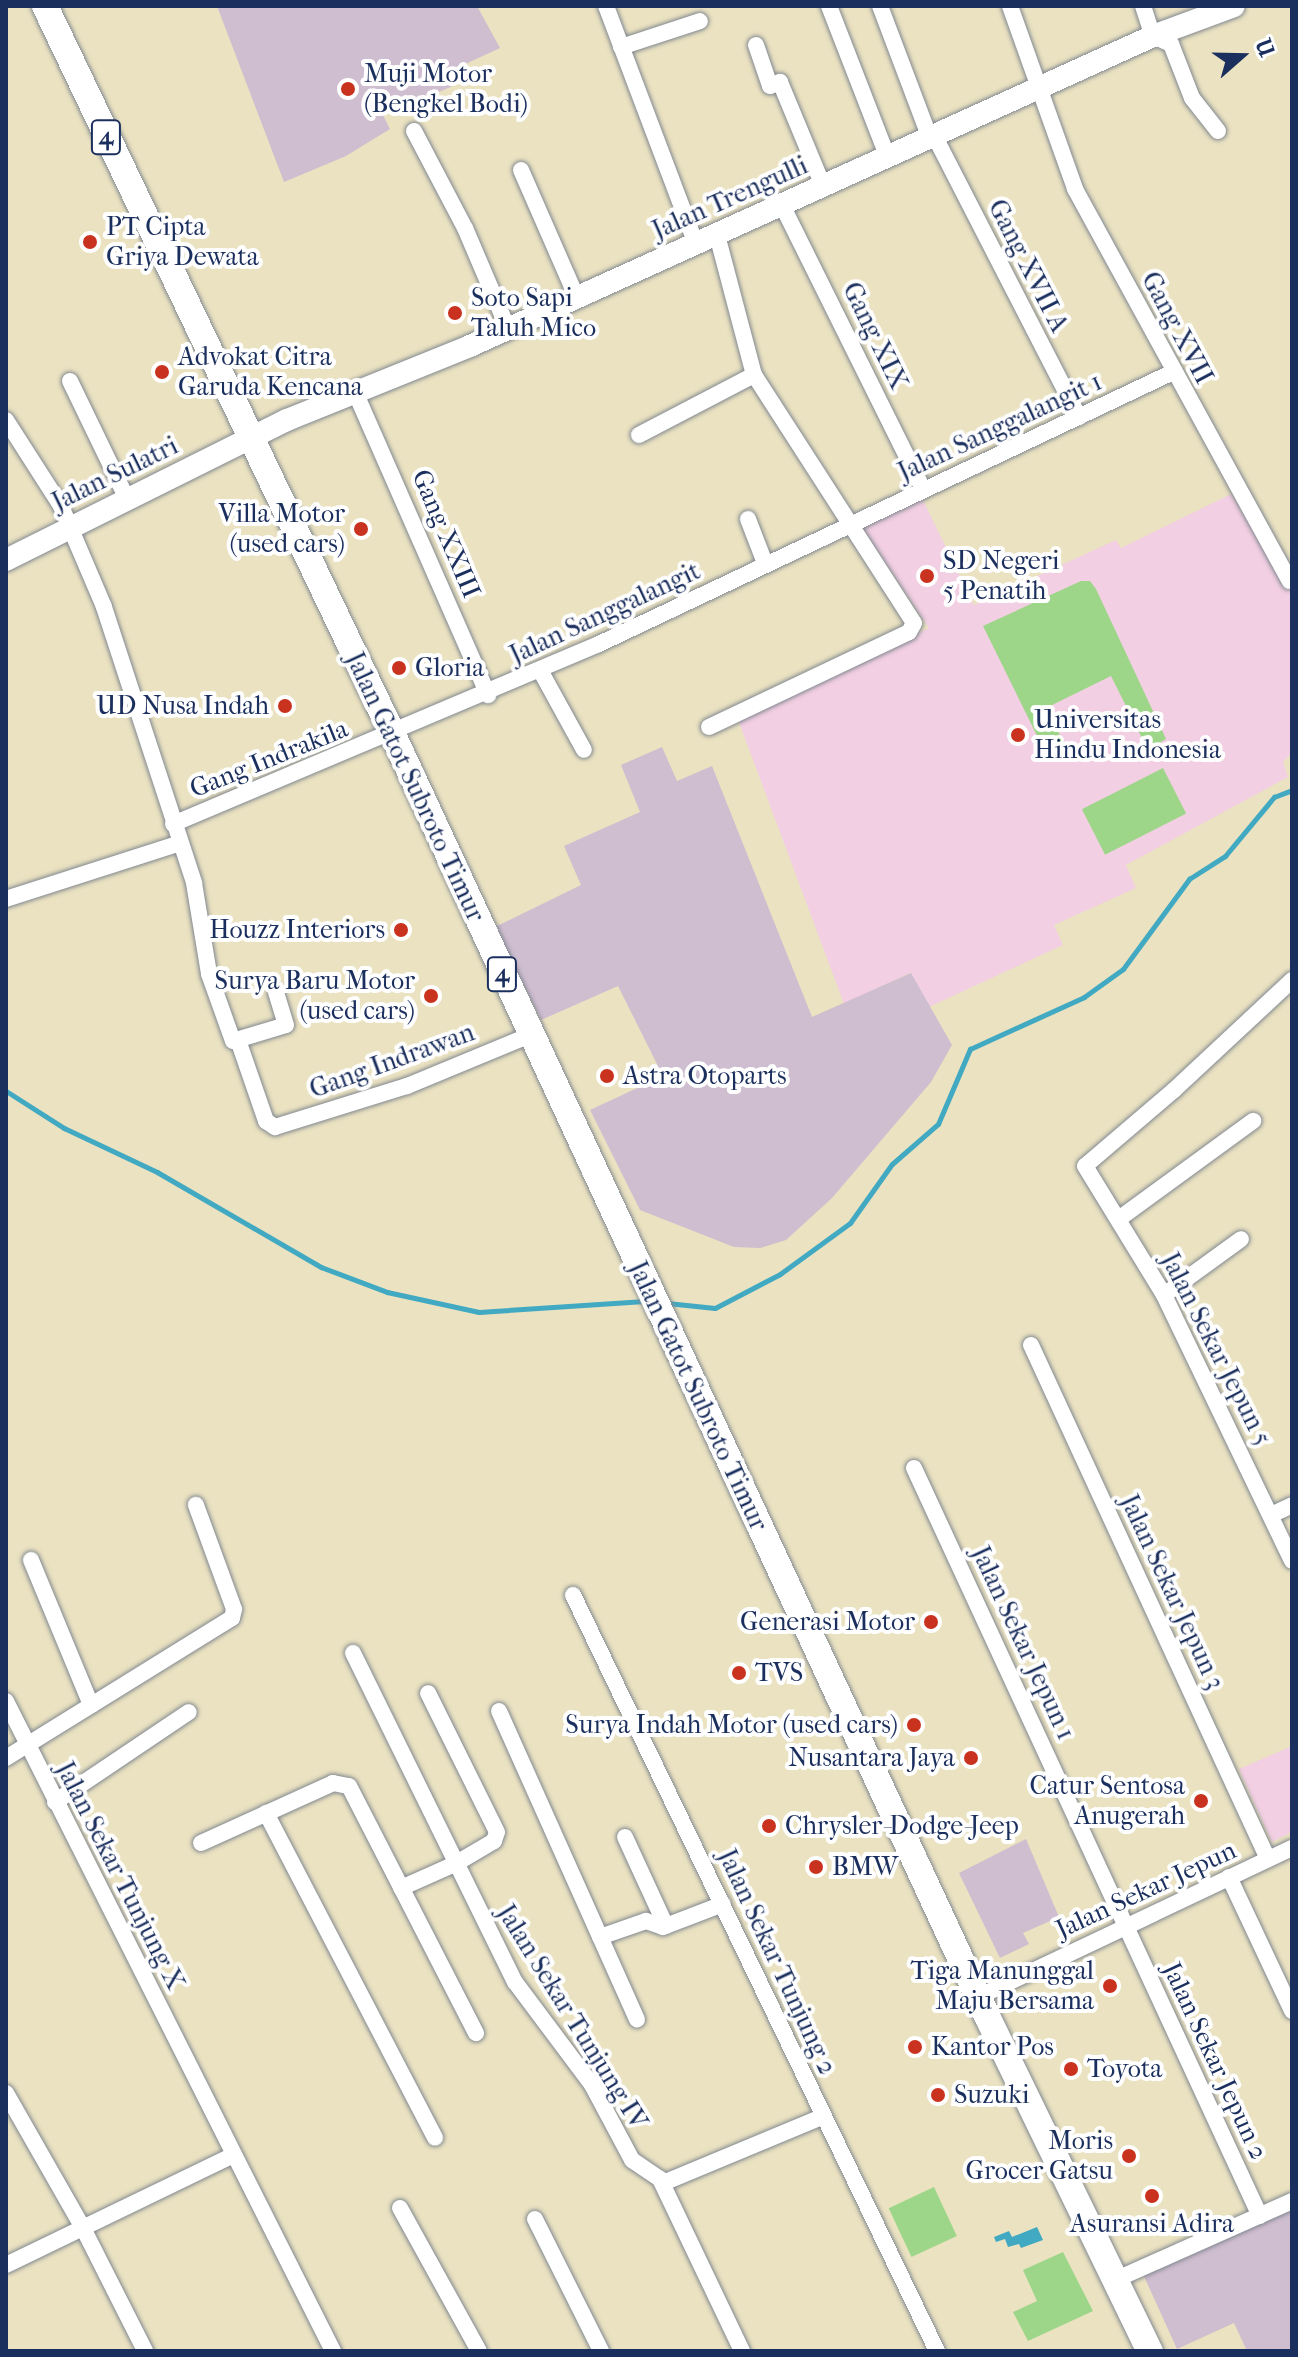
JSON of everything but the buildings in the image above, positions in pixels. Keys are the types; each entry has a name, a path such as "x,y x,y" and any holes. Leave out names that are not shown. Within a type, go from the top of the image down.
{"highway":[{"name":"4","path":"45,6 249,440"},
{"name":"Jalan Gatot Subroto Timur","path":"249,440 683,1358 978,1997 1150,2351"}],"main road":[{"name":"Jalan Trengulli","path":"249,440 508,329 1153,36 1227,7"},
{"name":"Jalan Sulatri","path":"6,560 249,440"}],"street":[{"path":"606,6 706,240 754,375 846,524 913,620 909,632 709,727"},
{"path":"829,6 888,158"},
{"name":"Gang XVII A","path":"880,6 932,138 1079,417"},
{"name":"Gang XVII","path":"1010,6 1075,189 1290,581"},
{"path":"1143,6 1153,36 1171,44 1192,98 1218,131"},
{"path":"621,47 700,21"},
{"path":"756,45 770,86 780,82 823,186"},
{"path":"414,131 465,228 508,329"},
{"path":"521,170 577,298"},
{"name":"Gang XIX","path":"782,205 923,489"},
{"name":"Jalan Sanggalangit 1","path":"846,524 1173,372"},
{"path":"639,435 754,375"},
{"path":"70,381 127,499"},
{"name":"Gang XXIII","path":"356,394 488,695"},
{"path":"6,420 71,526 104,607 194,883 209,974 228,1032 238,1040 286,1025 276,993"},
{"path":"748,519 765,563"},
{"name":"Jalan Sanggalangit","path":"388,737 488,695 846,524"},
{"path":"540,670 584,750"},
{"name":"Gang Indrakila","path":"173,824 388,737"},
{"path":"6,899 180,843"},
{"name":"Jalan Sekar Jepun 5","path":"1292,980 1085,1166 1120,1218 1164,1295 1292,1561"},
{"name":"Gang Indrawan","path":"238,1040 269,1125 386,1094 530,1035"},
{"path":"1120,1218 1253,1121"},
{"path":"1164,1295 1241,1239"},
{"name":"Jalan Sekar Jepun 3","path":"1031,1345 1268,1859"},
{"name":"Jalan Sekar Jepun 1","path":"914,1468 1127,1926"},
{"name":"Jalan Sekar Tunjung X","path":"196,1505 234,1609 232,1618 27,1747 333,2351"},
{"path":"1271,1515 1292,1505"},
{"path":"31,1560 91,1705"},
{"name":"Jalan Sekar Tunjung 2","path":"573,1595 937,2351"},
{"name":"Jalan Sekar Tunjung IV","path":"353,1653 455,1864 536,2015 592,2085 632,2160 663,2183 742,2351"},
{"path":"401,1888 455,1864 494,1841 497,1832 428,1693"},
{"path":"6,1701 27,1747 6,1758"},
{"path":"499,1711 637,2019"},
{"path":"55,1802 189,1712"},
{"path":"201,1843 343,1782 476,2033"},
{"path":"266,1813 435,2138"},
{"path":"625,1837 666,1926"},
{"name":"Jalan Sekar Jepun","path":"978,1997 1292,1848"},
{"path":"1229,1877 1292,2011"},
{"path":"600,1937 646,1921 666,1926 723,1904"},
{"name":"Jalan Sekar Jepun 2","path":"1127,1926 1260,2216"},
{"path":"6,2093 83,2228 145,2351"},
{"path":"663,2183 824,2116"},
{"path":"6,2265 234,2155"},
{"path":"1117,2279 1292,2201"},
{"path":"400,2208 479,2351"},
{"path":"535,2219 601,2351"}],"shaded area":[{"name":"Muji Motor (Bengkel Bodi)","path":"217,6 477,6 500,48 459,67 464,81 414,103 411,98 381,111 390,129 346,156 284,182"},
{"name":"Universitas Hindu Indonesia","path":"1231,494 1292,587 1292,753 1283,762 1288,777 1126,865 1136,888 1054,925 1063,945 929,1007 910,973 844,1004 737,717 929,628 860,525 921,496 974,605 1116,540 1121,548"},
{"path":"662,747 677,781 712,766 812,1017 911,973 952,1045 931,1082 832,1198 786,1240 760,1248 734,1247 640,1210 590,1110 663,1076 618,986 541,1020 495,927 581,885 564,846 640,812 621,765"},
{"path":"1292,1746 1292,1832 1272,1842 1239,1769"},
{"path":"1026,1839 1059,1917 1023,1933 1029,1944 1000,1958 959,1873"},
{"path":"1292,2206 1292,2351 1247,2351 1234,2323 1177,2349 1143,2274"}],"green space":[{"path":"1081,581 1090,581 1096,589 1166,739 1148,750 1111,676 1046,708 1066,747 1048,758 983,626"},
{"path":"1163,768 1186,813 1105,855 1082,809"},
{"path":"934,2187 957,2236 912,2257 889,2208"},
{"path":"1063,2252 1093,2311 1028,2341 1013,2312 1037,2301 1023,2270"}],"water":[{"path":"1037,2227 1043,2240 1021,2248 1019,2244 1008,2247 1005,2239 996,2242 994,2237 1009,2231 1012,2237"}],"waterway":[{"path":"667,1303 715,1308 780,1274 850,1223 892,1164 938,1124 970,1049 1084,997 1123,969 1189,879 1225,856 1274,797 1292,790"},
{"path":"6,1091 64,1128 157,1172 321,1267 387,1292 479,1312 645,1301"}],"place":[{"name":"Muji Motor (Bengkel Bodi)","path":"348,89"},
{"name":"PT Cipta Griya Dewata","path":"90,242"},
{"name":"Soto Sapi Taluh Mico","path":"455,313"},
{"name":"Advokat Citra Garuda Kencana","path":"162,372"},
{"name":"Villa Motor (used cars)","path":"361,529"},
{"name":"SD Negeri 5 Penatih","path":"927,576"},
{"name":"Gloria","path":"399,668"},
{"name":"UD Nusa Indah","path":"285,706"},
{"name":"Universitas Hindu Indonesia","path":"1018,735"},
{"name":"Houzz Interiors","path":"401,930"},
{"name":"Surya Baru Motor (used cars)","path":"431,996"},
{"name":"Astra Otoparts","path":"607,1076"},
{"name":"Generasi Motor","path":"931,1622"},
{"name":"TVS","path":"739,1673"},
{"name":"Surya Indah Motor (used cars)","path":"914,1725"},
{"name":"Nusantara Jaya","path":"971,1758"},
{"name":"Catur Sentosa Anugerah","path":"1201,1801"},
{"name":"Chrysler-Dodge-Jeep","path":"769,1826"},
{"name":"BMW","path":"816,1867"},
{"name":"Tiga Manunggal Maju Bersama","path":"1110,1986"},
{"name":"Kantor Pos","path":"915,2047"},
{"name":"Toyota","path":"1071,2069"},
{"name":"Suzuki","path":"938,2095"},
{"name":"Moris Grocer Gatsu","path":"1129,2156"},
{"name":"Asuransi Adira","path":"1152,2196"}]}
